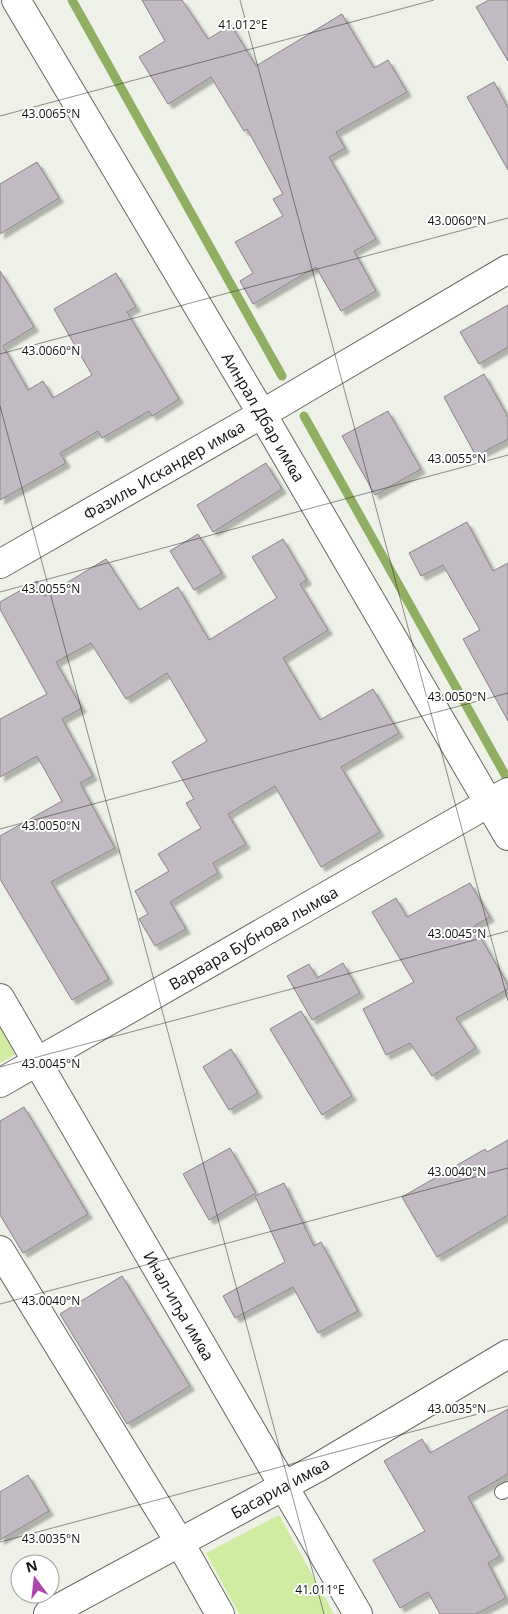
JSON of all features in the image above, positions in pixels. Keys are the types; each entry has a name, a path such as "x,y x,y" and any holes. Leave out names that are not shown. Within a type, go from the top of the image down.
{"street":[{"name":"Аинрал Дбар имҩа","path":"16,0 262,414 499,797 508,836"},
{"name":"Фазиль Искандер имҩа","path":"0,564 262,414 508,269"},
{"name":"Варвара Бубнова лымҩа","path":"0,1083 499,797"},
{"name":"Инал-иҧа имҩа","path":"0,998 36,1063 358,1614"},
{"path":"0,1250 180,1542 220,1614"},
{"name":"Басариа имҩа","path":"48,1614 284,1486 508,1354"}],"green space":[{"path":"0,1022 18,1053 0,1063"},
{"path":"279,1515 334,1614 239,1614 206,1553"}],"building":[{"path":"142,0 182,0 208,39 231,25 256,66 342,14 374,68 388,60 407,92 336,132 345,148 329,157 376,239 354,251 376,291 341,311 316,267 253,304 240,281 253,273 235,242 283,216 273,199 283,194 247,129 244,131 211,77 168,104 139,57 165,41"},
{"path":"489,0 508,0 508,61 476,7"},
{"path":"494,82 508,108 508,170 467,97"},
{"path":"37,162 59,198 0,234 0,184"},
{"path":"0,271 34,327 3,346 28,390 43,381 53,398 92,375 54,309 116,273 136,307 127,312 179,399 152,416 149,411 102,438 98,431 60,453 66,463 0,500"},
{"path":"508,305 508,347 479,364 460,332"},
{"path":"484,374 508,417 508,439 476,456 444,397"},
{"path":"388,411 421,469 375,495 342,436"},
{"path":"266,463 282,489 213,532 197,505"},
{"path":"467,522 493,571 508,563 508,721 463,639 480,630 443,565 421,576 409,553"},
{"path":"198,534 222,573 194,590 170,551"},
{"path":"283,539 307,580 300,584 328,630 283,658 320,720 373,689 399,733 341,767 380,832 321,867 275,786 228,814 246,844 213,863 218,873 170,902 186,929 155,946 139,919 148,914 135,891 169,871 158,854 201,828 186,803 194,799 172,762 207,741 167,673 126,699 91,643 56,662 82,708 62,719 93,776 80,783 115,848 51,882 109,979 72,1000 0,879 0,836 62,801 37,756 0,777 0,719 47,694 0,609 0,602 37,581 45,596 106,559 139,610 178,587 209,640 277,598 252,557"},
{"path":"470,883 490,917 474,926 508,985 508,989 456,1018 476,1048 432,1076 410,1043 386,1055 363,1009 414,982 372,912 396,898 407,917"},
{"path":"343,963 360,993 312,1020 287,976 309,964 317,978"},
{"path":"301,1011 352,1096 322,1115 270,1029"},
{"path":"231,1049 258,1093 229,1110 203,1067"},
{"path":"24,1107 88,1214 23,1253 0,1215 0,1121"},
{"path":"508,1140 508,1215 437,1257 402,1197 485,1149 487,1152"},
{"path":"230,1148 256,1193 209,1220 183,1174"},
{"path":"284,1183 314,1246 321,1242 358,1311 318,1333 293,1287 235,1318 223,1296 285,1262 255,1196"},
{"path":"122,1276 190,1386 127,1424 60,1314"},
{"path":"508,1409 508,1474 468,1497 500,1556 488,1563 506,1598 476,1614 440,1614 428,1592 400,1608 373,1560 425,1531 384,1461 422,1439 430,1453"},
{"path":"28,1475 49,1511 0,1540 0,1492"}],"waterway":[{"path":"72,0 282,376"},
{"path":"304,416 508,780"}]}
